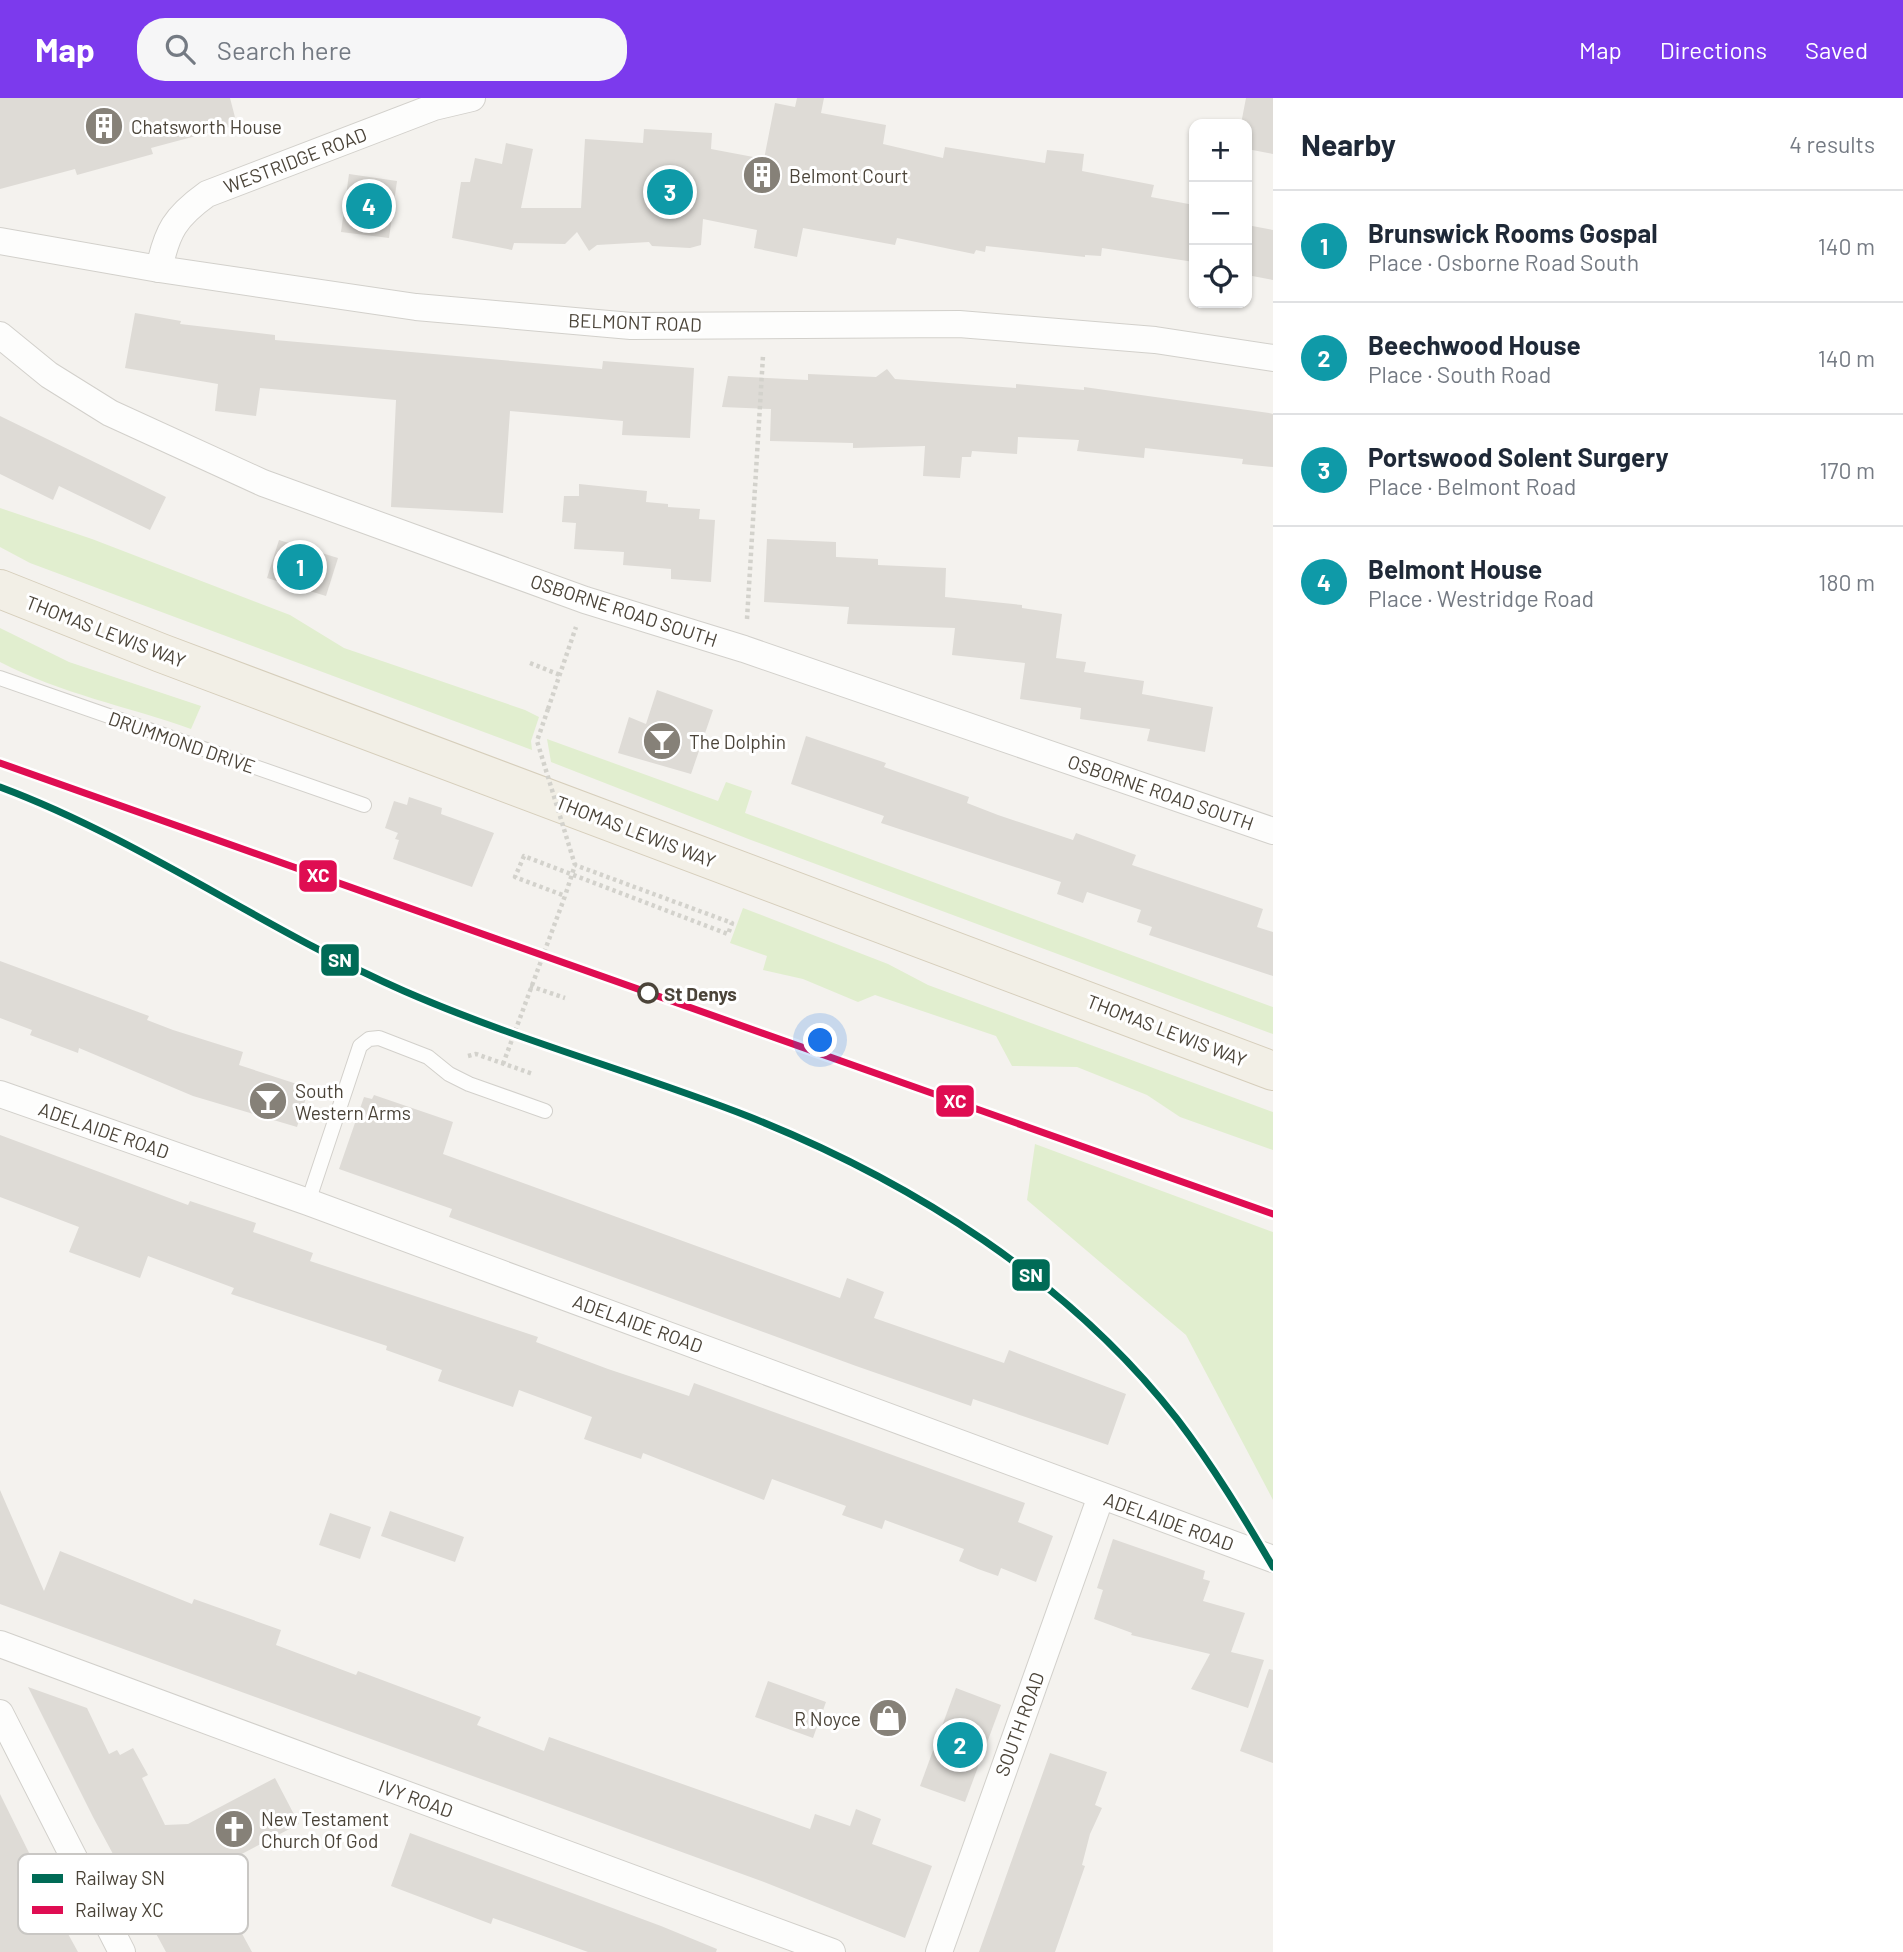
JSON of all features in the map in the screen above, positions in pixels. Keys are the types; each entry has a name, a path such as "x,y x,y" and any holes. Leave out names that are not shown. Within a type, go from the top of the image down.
{"main road":[{"name":"THOMAS LEWIS WAY","path":"0,589 137,644 1273,1071"}],"street":[{"name":"WESTRIDGE ROAD","path":"159,269 173,224 185,210 207,194 434,107 472,98"},
{"name":"BELMONT ROAD","path":"0,241 159,269 443,309 631,326 959,324 1155,340 1273,358"},
{"name":"OSBORNE ROAD SOUTH","path":"0,335 49,375 110,413 263,483 585,600 744,649 1273,831"},
{"name":"ADELAIDE ROAD","path":"0,1094 308,1202 1273,1559"},
{"name":"SOUTH ROAD","path":"939,1952 1101,1496"},
{"name":"IVY ROAD","path":"0,1644 832,1952"},
{"path":"0,1713 72,1854"},
{"path":"113,1934 122,1952"}],"lane":[{"name":"DRUMMOND DRIVE","path":"0,678 364,805"},
{"path":"308,1202 360,1046 369,1039 379,1038 428,1057 449,1074 470,1084 544,1111"}],"path":[{"path":"744,649 766,324"},
{"path":"503,1064 575,864 537,741 585,600"},
{"path":"530,663 560,675"},
{"path":"565,895 515,877 524,856 728,934 732,923 575,864"},
{"path":"530,986 565,998"},
{"path":"476,1054 533,1074"}],"green space":[{"path":"0,508 92,539 290,615 344,648 525,710 539,717 531,741 532,750 30,563 0,547"},
{"path":"0,628 69,662 201,706 191,729 47,683 0,662"},
{"path":"547,739 718,801 726,782 752,791 745,813 1273,1007 1273,1034 751,840 551,762"},
{"path":"743,908 888,964 928,985 1273,1112 1273,1150 1180,1117 1147,1095 1077,1067 1012,1066 996,1036 875,995 858,1002 803,979 763,970 767,956 730,943"},
{"path":"1035,1144 1273,1232 1273,1500 1186,1335 1027,1200"}],"building":[{"path":"0,98 230,98 237,125 151,148 153,154 77,175 75,169 0,189"},
{"path":"797,98 824,98 821,113 886,125 883,144 943,158 945,147 1045,163 1047,150 1084,154 1082,171 1154,185 1151,197 1189,204 1189,261 1102,248 1101,256 1085,257 986,246 985,252 976,250 974,254 897,238 895,245 803,228 797,257 754,248 757,230 703,219 701,245 690,248 652,246 649,242 597,245 589,251 577,232 565,244 514,243 512,250 452,238 461,182 470,182 475,158 502,164 506,143 533,149 521,208 581,208 585,139 643,143 644,129 712,133 711,149 764,159 775,103 795,107"},
{"path":"1246,98 1273,98 1273,154 1252,150 1252,119 1242,119"},
{"path":"349,174 397,181 389,238 341,232"},
{"path":"1252,226 1273,230 1273,280 1252,276"},
{"path":"135,313 181,321 180,324 275,335 275,340 602,369 603,361 694,368 690,438 622,435 623,421 510,411 503,513 391,507 396,400 260,388 256,416 215,411 218,384 125,368"},
{"path":"887,369 895,379 1016,388 1016,384 1084,390 1084,387 1273,414 1273,467 1242,464 1243,459 1145,448 1144,458 1077,451 1079,440 1018,437 1017,454 972,451 971,457 962,457 960,478 923,476 925,446 853,448 853,443 770,441 771,409 722,407 728,376 808,380 808,374 876,377"},
{"path":"0,416 166,497 150,530 59,486 53,500 0,474"},
{"path":"579,484 647,491 646,502 668,504 668,507 700,509 699,519 715,520 711,582 671,579 671,569 623,565 624,552 574,549 576,523 562,522 564,496 579,496"},
{"path":"767,539 836,542 836,557 878,559 878,565 946,568 945,597 1022,605 1022,608 1062,614 1056,658 1086,662 1084,672 1144,681 1142,694 1213,707 1205,752 1147,741 1150,729 1080,719 1081,708 1020,699 1025,663 952,655 955,628 847,624 849,607 764,602"},
{"path":"279,540 338,558 326,596 267,578"},
{"name":"The Dolphin","path":"657,690 713,710 691,774 618,753 629,717 646,724"},
{"path":"806,736 886,763 884,767 969,797 967,803 998,815 1073,840 1076,833 1136,855 1132,865 1263,909 1257,927 1273,932 1273,976 1149,935 1152,927 1137,922 1141,910 1087,892 1083,903 1057,894 1061,882 881,823 884,816 791,784"},
{"path":"409,797 442,808 441,814 494,833 472,887 393,859 399,840 395,839 398,833 385,828 394,801 407,805"},
{"path":"0,961 149,1016 147,1020 173,1030 243,1052 239,1065 309,1088 297,1127 193,1096 79,1048 78,1053 30,1035 32,1030 0,1018"},
{"path":"374,1095 453,1122 443,1154 840,1298 847,1278 884,1292 874,1318 1004,1363 1009,1350 1126,1394 1108,1445 973,1399 971,1406 856,1366 449,1217 452,1209 339,1169 364,1097 372,1099"},
{"path":"0,1135 188,1205 190,1201 256,1223 253,1232 313,1253 310,1261 538,1337 536,1342 608,1369 689,1396 694,1383 1025,1503 1018,1522 1053,1536 1036,1582 1001,1568 998,1576 978,1569 959,1561 964,1549 885,1520 882,1529 842,1515 846,1506 772,1479 764,1500 643,1453 641,1459 584,1439 592,1417 519,1390 513,1407 438,1381 442,1370 386,1350 387,1346 231,1294 234,1288 148,1256 140,1278 69,1252 79,1227 0,1197"},
{"path":"0,1490 44,1591 60,1551 192,1604 194,1599 281,1630 276,1645 356,1675 358,1671 481,1717 477,1725 544,1751 549,1737 810,1829 815,1814 850,1826 856,1809 881,1819 872,1844 932,1866 905,1938 764,1882 0,1604"},
{"path":"390,1511 464,1537 455,1562 381,1536"},
{"path":"330,1513 371,1527 360,1559 319,1545"},
{"path":"1113,1539 1205,1571 1203,1579 1210,1581 1203,1601 1245,1613 1231,1652 1264,1660 1248,1708 1191,1689 1210,1654 1131,1635 1132,1633 1094,1619 1103,1590 1097,1588"},
{"path":"1269,1669 1273,1670 1273,1763 1240,1751"},
{"path":"768,1681 826,1702 813,1738 755,1717"},
{"path":"28,1687 87,1708 109,1754 117,1750 120,1755 133,1748 148,1775 142,1778 165,1825 188,1824 275,1778 299,1824 242,1854 113,1854"},
{"path":"956,1688 1001,1705 965,1802 920,1786"},
{"path":"1050,1753 1107,1772 1095,1805 1102,1808 1090,1834 1082,1865 1085,1866 1055,1952 979,1952"},
{"path":"0,1794 30,1854 18,1854 18,1934 68,1934 78,1952 0,1952"},
{"path":"410,1833 661,1926 717,1949 716,1952 588,1952 493,1918 491,1924 391,1886"},
{"path":"156,1934 242,1934 252,1952 166,1952"}],"rail line":[{"name":"XC","path":"0,763 1273,1214"},
{"name":"SN","path":"0,787 103,833 302,941 404,991 489,1025 750,1117 811,1143 928,1204 984,1240 1037,1280 1087,1322 1134,1369 1177,1419 1203,1455 1273,1567"}],"place":[{"name":"Chatsworth House","path":"104,126"},
{"name":"Belmont Court","path":"762,175"},
{"name":"Portswood Solent Surgery","path":"670,192"},
{"name":"Belmont House","path":"369,206"},
{"name":"Brunswick Rooms Gospal","path":"300,567"},
{"name":"The Dolphin","path":"662,741"},
{"name":"St Denys","path":"648,993"},
{"name":"South Western Arms","path":"268,1101"},
{"name":"R Noyce","path":"888,1718"},
{"name":"Beechwood House","path":"960,1745"},
{"name":"New Testament Church Of God","path":"234,1829"}]}
